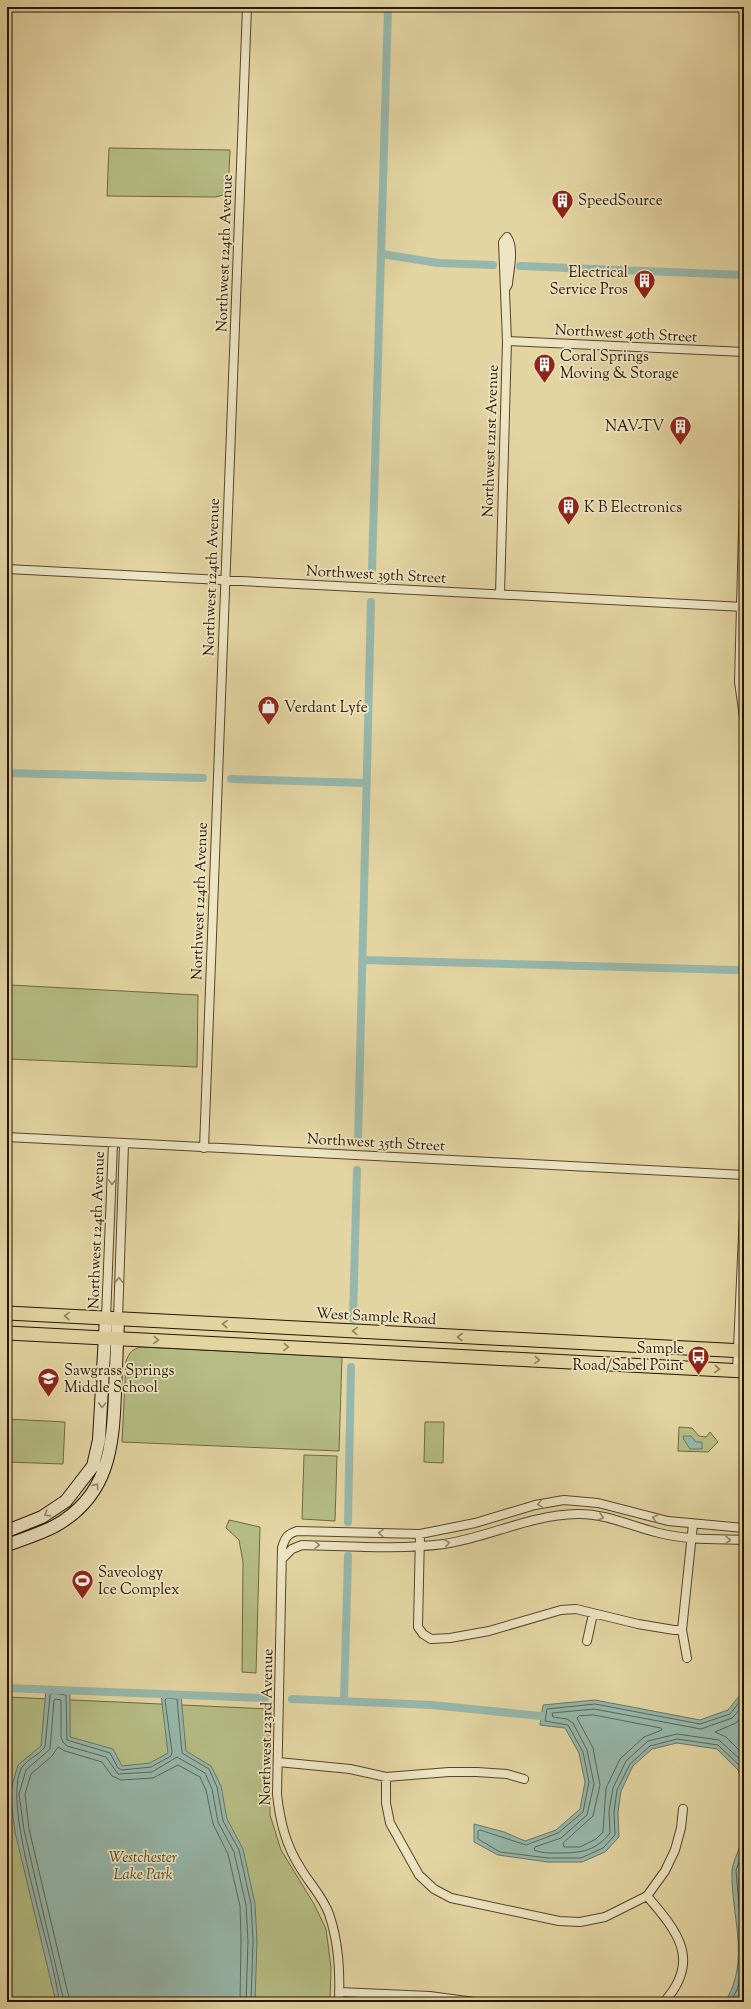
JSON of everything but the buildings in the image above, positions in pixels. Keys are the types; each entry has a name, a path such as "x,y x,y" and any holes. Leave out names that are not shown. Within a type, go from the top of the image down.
{"main road":[{"name":"West Sample Road","path":"7,1313 741,1351"},
{"path":"7,1333 740,1370"}],"street":[{"name":"Northwest 124th Avenue","path":"204,1148 247,7"},
{"name":"Northwest 121st Avenue","path":"500,594 507,341 506,288 508,284 511,250 511,243 507,236 503,242 503,284 506,288"},
{"name":"Northwest 40th Street","path":"507,341 744,352"},
{"path":"744,492 739,682 744,717"},
{"name":"Northwest 39th Street","path":"7,569 742,607"},
{"name":"Northwest 35th Street","path":"7,1137 744,1175"},
{"name":"Northwest 124th Avenue","path":"112,1318 113,1143"},
{"name":"Northwest 124th Avenue","path":"112,1318 124,1144"},
{"path":"740,1370 744,1212"},
{"path":"7,1545 55,1526 72,1515 86,1500 99,1482 110,1455 112,1441 112,1318"},
{"path":"7,1531 42,1517 66,1501 93,1466 99,1440 111,1338"},
{"path":"682,1630 674,1630 593,1614 576,1609 561,1610 489,1631 450,1638 431,1639 423,1634 418,1627 420,1534 475,1523 535,1505 564,1500 598,1503 668,1521 744,1528"},
{"path":"578,1514 579,1501"},
{"path":"283,1558 292,1549 302,1545 420,1546 467,1539 536,1518 578,1514 595,1515 661,1534 692,1538 744,1540"},
{"path":"687,1658 682,1630 693,1524"},
{"name":"Northwest 123rd Avenue","path":"339,2002 339,1959 335,1936 328,1912 287,1846 280,1821 277,1794 283,1558 282,1548 285,1539 290,1533 298,1531 420,1534"},
{"path":"587,1641 593,1614"},
{"path":"278,1762 344,1768 386,1777 449,1772 507,1774 524,1779"},
{"path":"386,1777 386,1803 390,1823 419,1875 434,1889 451,1898 560,1921 580,1922 605,1917 647,1896 665,1872 675,1850 684,1809"},
{"path":"647,1896 667,1919 679,1937 683,1955 682,1974 673,1992 664,2002"},
{"path":"339,1992 430,1996 474,2002"}],"green space":[{"path":"109,148 230,150 228,194 215,197 107,196"},
{"path":"10,985 198,995 197,1067 8,1059"},
{"path":"141,1347 342,1357 339,1451 122,1442 126,1361 131,1352"},
{"path":"7,1419 65,1422 63,1464 7,1462"},
{"path":"425,1422 444,1422 443,1463 424,1462"},
{"path":"679,1427 692,1428 699,1436 706,1437 710,1432 718,1442 708,1452 678,1451"},
{"path":"304,1455 337,1456 335,1521 302,1519"},
{"path":"229,1520 260,1527 256,1673 242,1672 243,1562 239,1540 226,1528"},
{"name":"Westchester Lake Park","path":"7,1697 270,1709 270,1815 281,1850 314,1904 326,1929 331,1967 330,2002 7,2002"}],"water":[{"path":"683,1436 691,1436 696,1442 702,1442 702,1449 690,1449"},
{"path":"744,1685 744,1786 738,1770 717,1749 677,1743 652,1749 633,1766 621,1791 618,1812 619,1837 605,1852 582,1862 548,1862 498,1855 474,1842 474,1824 504,1832 525,1841 556,1830 580,1809 585,1782 579,1753 565,1728 540,1725 543,1705 595,1700 700,1720 728,1710 740,1695"},
{"name":"Westchester Lake Park","path":"46,1689 70,1690 70,1737 113,1749 122,1766 150,1763 168,1753 161,1694 181,1695 186,1751 211,1766 221,1786 227,1819 243,1849 255,1904 257,1941 255,2002 56,2002 15,1832 10,1793 18,1765 41,1746"},
{"path":"744,1834 744,2002 725,2002 733,1986 737,1970 738,1938 732,1888 732,1871"}],"waterway":[{"path":"372,570 388,7"},
{"path":"382,254 438,263 493,265"},
{"path":"520,266 744,275"},
{"path":"358,1142 371,602"},
{"path":"7,773 203,778"},
{"path":"231,779 367,783"},
{"path":"363,960 737,970"},
{"path":"353,1319 357,1170"},
{"path":"348,1522 351,1367"},
{"path":"344,1701 348,1556"},
{"path":"7,1688 265,1698"},
{"path":"292,1699 432,1705 541,1716"}],"place":[{"name":"SpeedSource","path":"563,220"},
{"name":"Electrical Service Pros","path":"644,300"},
{"name":"Coral Springs Moving & Storage","path":"544,384"},
{"name":"NAV-TV","path":"680,446"},
{"name":"K B Electronics","path":"569,526"},
{"name":"Verdant Lyfe","path":"268,726"},
{"name":"Sample Road/Sabel Point","path":"699,1376"},
{"name":"Sawgrass Springs Middle School","path":"49,1398"},
{"name":"Saveology Ice Complex","path":"82,1600"}]}
